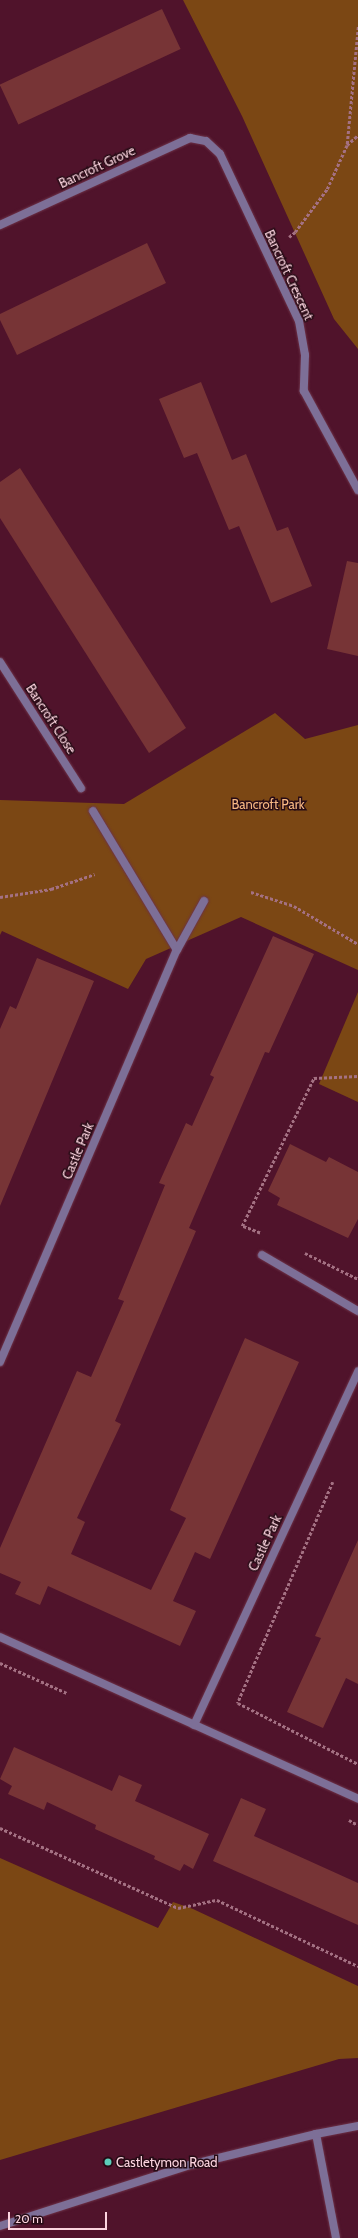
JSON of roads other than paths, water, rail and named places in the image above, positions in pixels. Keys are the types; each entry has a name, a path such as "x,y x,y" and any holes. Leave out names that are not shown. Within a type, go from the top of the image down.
{"street":[{"name":"Bancroft Grove","path":"0,225 190,138 206,141"},
{"name":"Bancroft Crescent","path":"206,141 220,154 299,321 305,355 304,391 358,490"},
{"name":"Bancroft Close","path":"0,662 81,788"},
{"path":"93,811 177,950"},
{"name":"Castle Park","path":"0,1362 177,950 204,901"},
{"path":"262,1255 358,1311"},
{"name":"Castle Park","path":"194,1725 358,1371"},
{"path":"0,1638 358,1799"},
{"path":"0,2226 190,2165 316,2134 358,2126"},
{"path":"316,2134 336,2238"}],"place":[{"name":"Castletymon Road","path":"108,2162"}],"park label":[{"name":"Bancroft Park","path":"268,804"}]}
